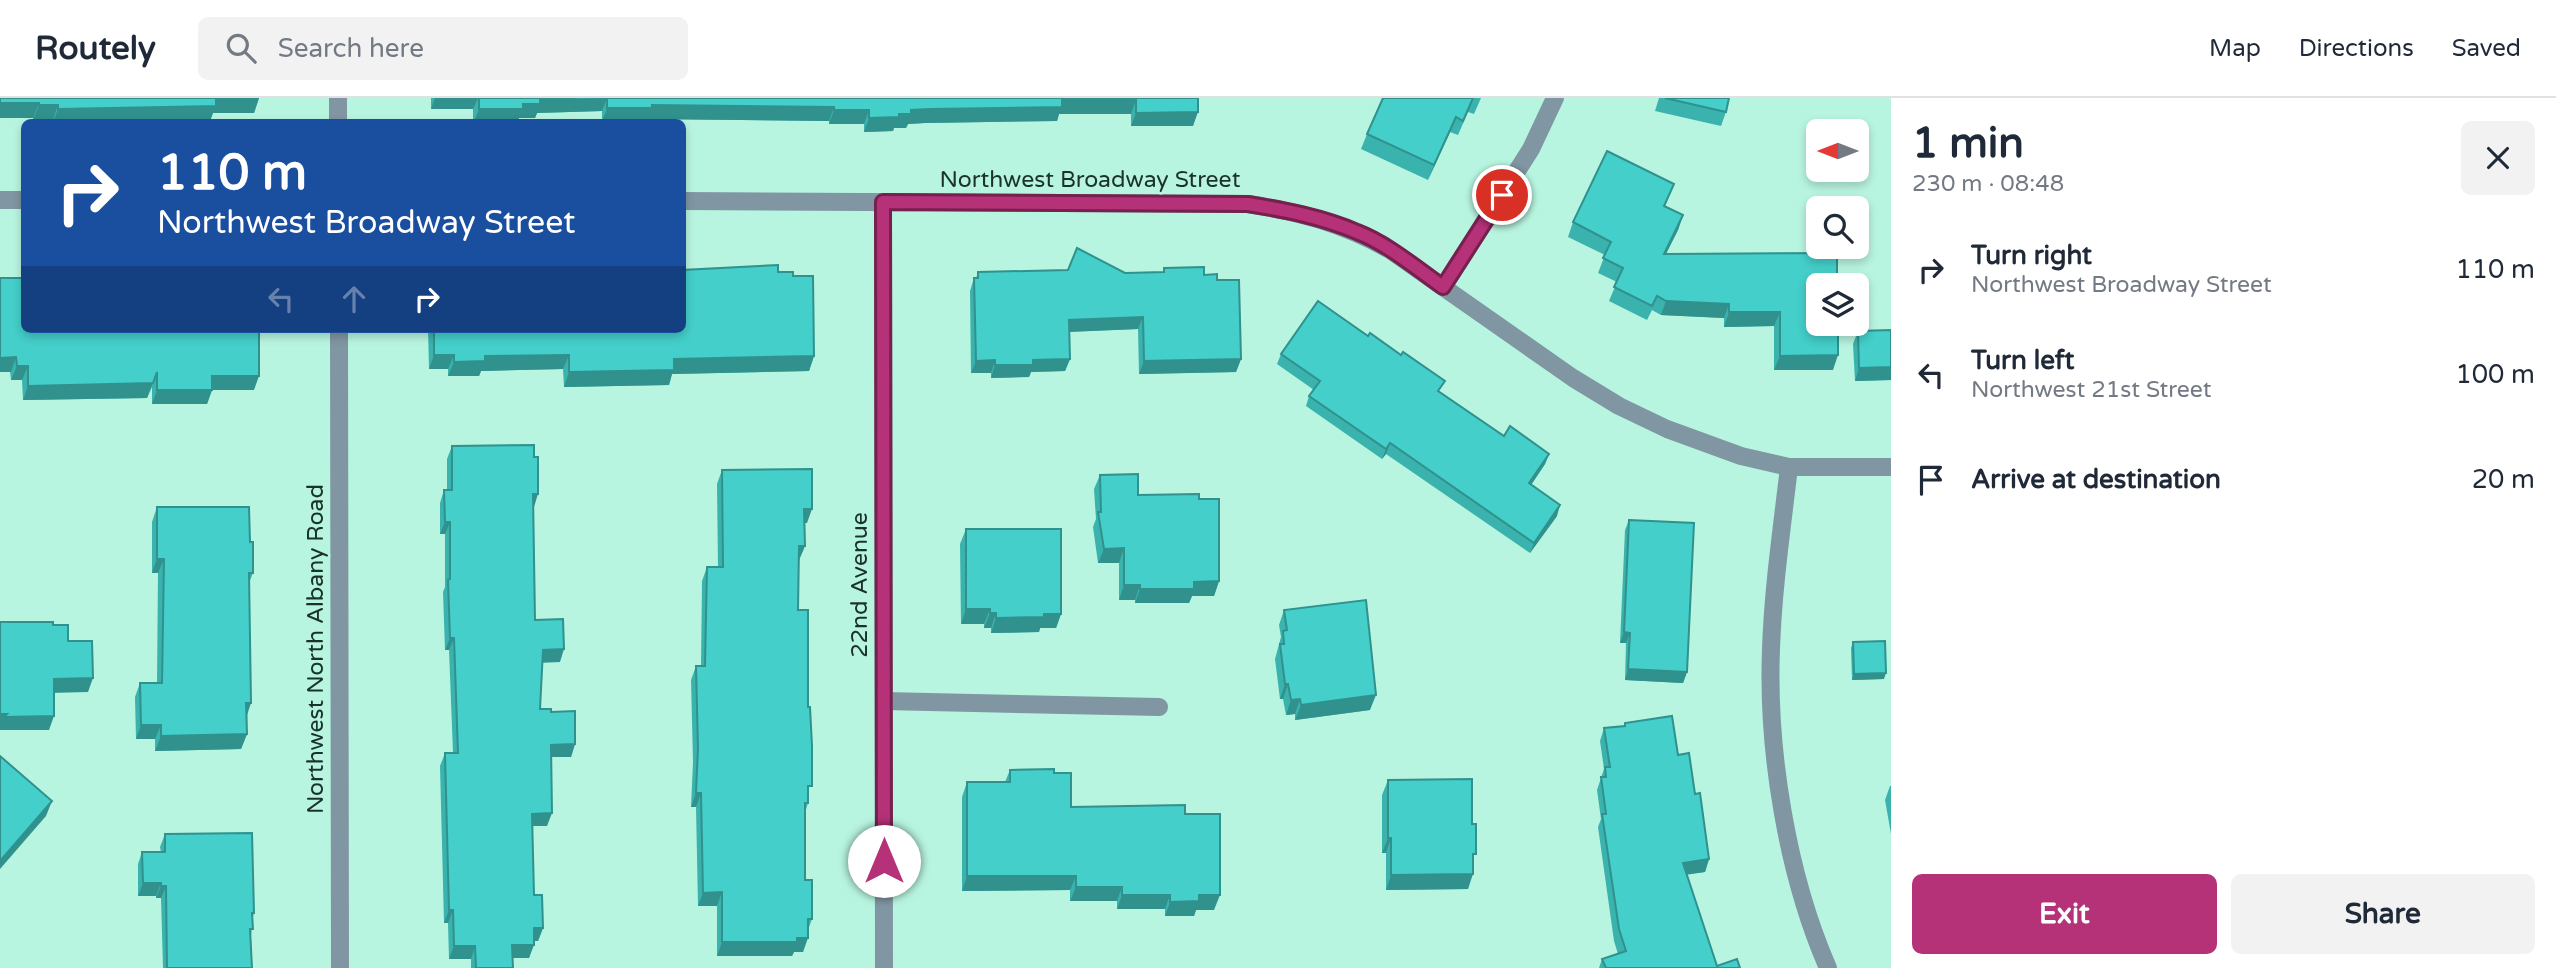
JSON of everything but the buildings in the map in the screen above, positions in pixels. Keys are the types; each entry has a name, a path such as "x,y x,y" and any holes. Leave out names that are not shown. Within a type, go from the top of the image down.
{"street":[{"path":"338,98 338,119"},
{"path":"1443,287 1531,149 1555,98"},
{"path":"0,200 21,200"},
{"name":"Northwest Broadway Street","path":"686,201 1248,204 1297,212 1359,232 1390,250 1573,378 1619,406 1667,429 1741,456 1788,467 1891,467"},
{"name":"22nd Avenue","path":"883,202 884,968"},
{"name":"Northwest North Albany Road","path":"339,333 340,968"},
{"path":"1788,467 1770,652 1772,747 1801,893 1828,968"},
{"path":"884,701 1158,708"}],"route":[{"path":"884,861 883,202 1248,204 1297,212 1359,232 1443,287 1502,195"}]}
